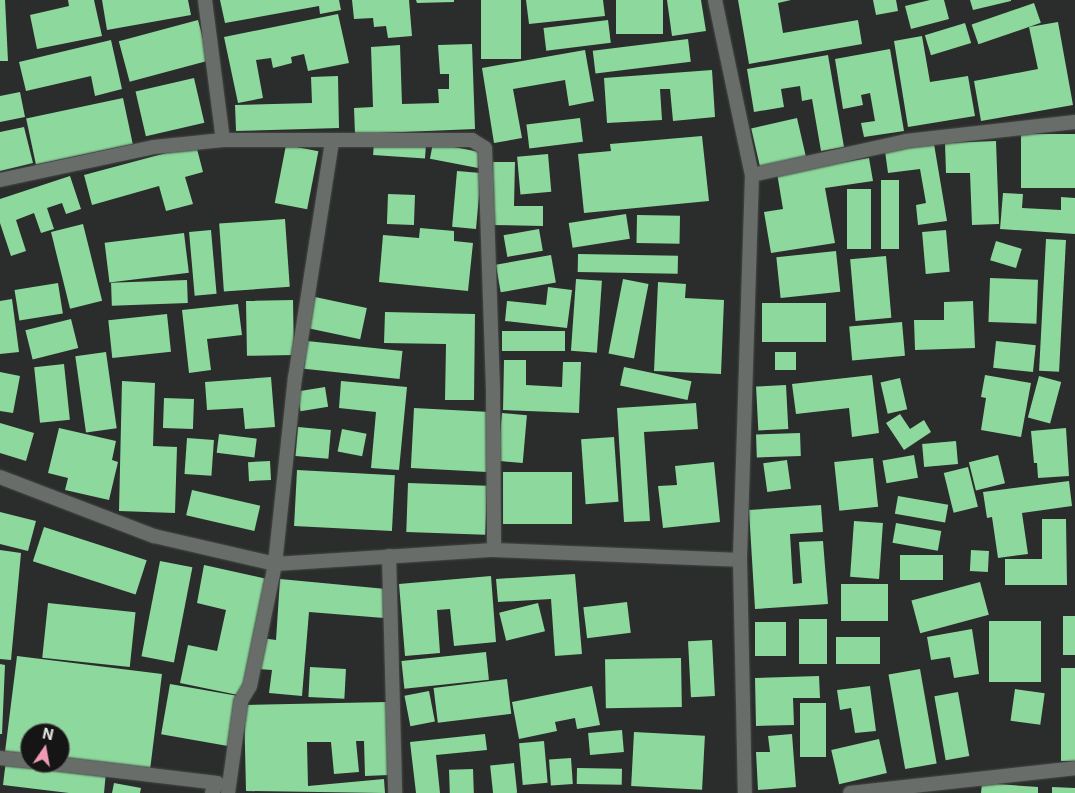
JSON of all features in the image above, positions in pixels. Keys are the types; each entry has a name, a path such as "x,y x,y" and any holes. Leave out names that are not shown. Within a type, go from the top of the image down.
{"street":[{"path":"205,0 223,140"},
{"path":"715,0 752,175 740,560 745,793"},
{"path":"752,175 906,141 1075,122"},
{"path":"0,180 154,147 223,140 332,142 472,140 485,148 493,392 494,550"},
{"path":"228,793 240,701 250,686 275,564 295,378 332,142"},
{"path":"0,477 154,536 275,564 494,550 740,560"},
{"path":"388,556 395,793"},
{"path":"0,758 20,760"},
{"path":"70,765 217,783 212,793"},
{"path":"850,793 1075,768"}],"building":[{"path":"0,0 5,0 8,61 0,61"},
{"path":"68,0 94,0 102,36 37,49 30,15 69,6"},
{"path":"102,0 188,0 191,15 107,30"},
{"path":"220,0 339,0 341,10 320,14 319,6 225,23"},
{"path":"352,0 409,0 412,36 388,38 386,26 374,27 373,18 354,19"},
{"path":"416,0 454,0 454,2 417,3"},
{"path":"481,0 521,0 521,59 481,59"},
{"path":"526,0 603,0 605,16 529,24"},
{"path":"616,0 663,0 663,34 616,34"},
{"path":"667,0 701,0 706,31 672,36"},
{"path":"738,0 791,0 778,3 783,33 858,20 862,44 749,64"},
{"path":"873,0 896,0 898,11 876,15"},
{"path":"930,0 944,0 949,19 911,29 905,6"},
{"path":"970,0 1011,0 1011,1 973,10"},
{"path":"1034,3 1041,23 978,44 972,24"},
{"path":"338,14 349,63 308,71 304,54 291,57 292,63 273,68 271,58 256,60 263,98 238,103 224,37"},
{"path":"198,20 209,61 130,82 119,41"},
{"path":"608,20 611,43 546,51 543,28"},
{"path":"1058,22 1073,105 981,121 974,81 1038,69 1029,27"},
{"path":"965,23 971,43 931,55 925,35"},
{"path":"922,36 930,82 968,76 975,116 908,127 894,41"},
{"path":"688,39 691,62 596,74 593,51"},
{"path":"111,40 122,89 95,96 91,76 26,91 19,62"},
{"path":"472,44 475,129 355,134 354,108 373,107 371,47 400,45 402,104 439,103 438,89 449,89 449,74 440,74 438,45"},
{"path":"890,49 904,131 864,137 861,123 875,121 870,93 861,95 863,105 843,109 835,59"},
{"path":"585,50 594,101 569,106 565,80 513,89 522,138 494,143 482,68"},
{"path":"828,55 844,147 821,151 812,99 802,101 800,86 781,89 784,107 754,112 747,69"},
{"path":"712,70 715,117 673,121 670,89 660,89 662,120 607,123 604,78"},
{"path":"338,76 339,128 236,131 235,105 312,103 311,77"},
{"path":"194,78 204,123 146,136 136,91"},
{"path":"20,92 25,117 0,122 0,96"},
{"path":"123,98 133,144 36,165 26,119"},
{"path":"580,118 583,142 529,148 526,125"},
{"path":"797,118 806,157 760,168 751,129"},
{"path":"24,127 33,163 0,171 0,132"},
{"path":"1021,134 1075,134 1075,188 1021,188"},
{"path":"702,136 709,201 584,213 578,154 611,151 610,144"},
{"path":"996,141 999,224 972,225 970,173 946,173 945,143"},
{"path":"374,142 426,146 425,159 373,155"},
{"path":"433,143 481,152 478,168 430,159"},
{"path":"934,144 947,221 918,225 916,205 926,203 920,169 888,173 885,151"},
{"path":"196,145 203,172 185,177 193,204 166,211 159,186 92,205 84,175"},
{"path":"286,145 318,151 307,209 275,203"},
{"path":"548,154 551,192 520,195 517,157"},
{"path":"869,158 873,181 825,188 835,243 771,253 764,212 783,209 777,173"},
{"path":"493,162 515,162 514,206 543,206 543,226 491,225"},
{"path":"457,171 481,173 476,229 452,227"},
{"path":"70,176 81,209 66,214 62,203 47,208 54,229 41,233 34,213 16,220 26,251 11,256 0,223 0,199"},
{"path":"881,180 899,180 899,249 881,249"},
{"path":"847,189 871,189 871,249 847,249"},
{"path":"1003,193 1023,194 1022,208 1061,210 1061,197 1075,198 1075,234 1000,229"},
{"path":"388,194 415,195 414,225 387,224"},
{"path":"626,214 630,239 573,248 569,223"},
{"path":"637,215 680,216 680,244 637,243"},
{"path":"285,219 290,287 224,291 219,224"},
{"path":"83,224 102,301 70,309 51,232"},
{"path":"420,228 454,231 454,241 473,243 468,291 379,282 383,235 419,238"},
{"path":"539,229 543,251 507,257 504,235"},
{"path":"211,230 217,294 195,296 189,232"},
{"path":"946,230 950,272 926,274 922,232"},
{"path":"184,233 189,273 109,282 105,243"},
{"path":"1046,239 1066,240 1059,372 1039,371"},
{"path":"996,241 1022,249 1016,268 990,260"},
{"path":"836,251 840,292 781,298 776,257"},
{"path":"578,254 678,256 678,274 578,272"},
{"path":"551,255 556,283 501,292 496,265"},
{"path":"886,256 891,318 856,321 850,259"},
{"path":"990,278 1038,280 1036,324 988,322"},
{"path":"576,279 602,281 597,353 571,351"},
{"path":"623,279 649,284 634,359 608,354"},
{"path":"187,280 188,303 112,306 111,283"},
{"path":"658,282 686,284 685,298 724,300 721,374 654,371"},
{"path":"58,283 63,314 19,321 15,290"},
{"path":"548,287 572,290 567,328 505,321 507,301 546,305"},
{"path":"315,297 367,308 360,339 308,328"},
{"path":"12,299 19,352 0,354 0,301"},
{"path":"293,300 294,355 247,356 246,301"},
{"path":"973,301 975,348 915,350 914,320 944,320 944,302"},
{"path":"762,303 826,303 826,342 762,342"},
{"path":"238,304 242,335 207,339 211,370 189,373 182,310"},
{"path":"385,312 475,314 474,400 445,400 446,344 384,343"},
{"path":"167,314 171,352 112,358 108,320"},
{"path":"71,319 78,348 33,359 25,330"},
{"path":"902,322 905,356 852,360 849,327"},
{"path":"502,331 565,331 565,351 502,351"},
{"path":"307,341 402,351 400,379 304,369"},
{"path":"996,341 1036,345 1033,372 993,368"},
{"path":"106,352 117,428 86,433 75,356"},
{"path":"775,352 796,352 796,370 775,370"},
{"path":"504,360 526,360 526,385 562,387 563,362 581,362 579,413 503,410"},
{"path":"64,364 70,420 40,423 34,367"},
{"path":"624,367 691,381 688,400 620,386"},
{"path":"0,372 20,376 13,413 0,411"},
{"path":"872,375 879,433 852,437 849,408 796,414 792,384"},
{"path":"985,375 1031,383 1021,437 981,430 986,398 981,397"},
{"path":"1039,376 1061,382 1050,423 1028,418"},
{"path":"271,377 275,427 245,429 243,408 207,410 205,382"},
{"path":"900,378 907,409 888,414 881,382"},
{"path":"122,381 155,383 153,446 177,447 175,513 119,511"},
{"path":"341,381 407,387 399,470 371,468 376,412 339,408"},
{"path":"786,385 788,429 758,431 756,387"},
{"path":"325,387 328,407 300,411 297,391"},
{"path":"164,398 194,399 193,429 163,428"},
{"path":"696,403 698,429 644,432 650,521 624,522 617,408"},
{"path":"414,408 490,412 487,472 411,468"},
{"path":"502,413 527,415 523,463 498,461"},
{"path":"900,414 910,429 924,420 931,432 904,450 886,423"},
{"path":"0,423 34,433 26,461 0,453"},
{"path":"298,427 331,430 328,459 295,456"},
{"path":"59,428 116,441 112,460 118,462 109,500 65,490 68,478 48,473"},
{"path":"1066,428 1069,476 1038,478 1037,463 1034,463 1031,431"},
{"path":"342,429 367,434 362,456 338,452"},
{"path":"800,433 801,456 757,458 756,435"},
{"path":"219,434 257,439 254,457 217,453"},
{"path":"614,437 619,502 586,504 581,439"},
{"path":"187,438 214,440 211,476 184,474"},
{"path":"956,441 958,464 924,467 922,444"},
{"path":"914,455 918,478 886,483 882,461"},
{"path":"998,455 1005,483 976,490 969,462"},
{"path":"873,458 878,507 839,511 834,462"},
{"path":"787,460 791,489 767,492 763,463"},
{"path":"270,461 271,480 249,481 248,462"},
{"path":"714,462 720,522 663,528 658,486 677,485 675,466"},
{"path":"968,467 978,507 954,513 944,473"},
{"path":"297,470 395,475 392,531 294,526"},
{"path":"503,472 572,472 572,524 503,524"},
{"path":"1069,481 1072,506 1022,513 1028,554 998,558 992,517 987,518 983,492"},
{"path":"408,483 487,486 485,535 406,532"},
{"path":"192,490 260,506 254,531 186,515"},
{"path":"898,496 948,505 945,523 895,514"},
{"path":"821,505 823,532 790,534 793,584 802,583 799,542 823,541 828,604 755,609 749,510"},
{"path":"0,512 36,521 28,551 0,544"},
{"path":"1042,519 1066,519 1067,585 1005,585 1005,559 1042,559"},
{"path":"854,521 883,523 879,579 850,577"},
{"path":"896,523 941,531 938,551 893,543"},
{"path":"44,527 147,560 136,595 33,561"},
{"path":"0,550 21,553 11,660 0,659"},
{"path":"971,550 989,551 988,572 970,571"},
{"path":"900,555 943,555 943,580 900,580"},
{"path":"160,561 192,567 174,663 141,656"},
{"path":"204,565 267,579 243,696 180,683 188,645 217,651 226,610 197,603"},
{"path":"575,574 582,654 555,656 551,599 498,602 496,579"},
{"path":"491,576 496,642 454,646 450,609 437,610 440,653 405,656 399,584"},
{"path":"280,579 386,589 384,618 309,612 302,696 269,693 272,670 259,669 261,638 276,640"},
{"path":"980,582 989,615 920,633 911,600"},
{"path":"841,584 888,584 888,621 841,621"},
{"path":"627,602 631,633 587,638 583,607"},
{"path":"48,603 136,612 130,667 42,658"},
{"path":"538,603 545,631 506,641 499,613"},
{"path":"1063,616 1075,616 1075,655 1063,655"},
{"path":"799,619 827,619 827,664 799,664"},
{"path":"989,621 1041,621 1041,682 989,682"},
{"path":"755,622 786,622 786,656 755,656"},
{"path":"972,629 979,674 954,678 950,657 931,660 927,637"},
{"path":"836,637 880,637 880,664 836,664"},
{"path":"712,640 715,696 691,697 688,641"},
{"path":"486,652 489,680 404,689 401,661"},
{"path":"17,656 162,674 150,770 70,760 70,723 20,723 20,754 5,752"},
{"path":"681,658 682,707 606,708 605,659"},
{"path":"0,664 5,665 2,734 0,734"},
{"path":"310,667 346,669 344,699 308,697"},
{"path":"1061,668 1075,668 1075,761 1061,761"},
{"path":"920,669 937,764 905,769 888,675"},
{"path":"819,676 820,698 793,698 794,725 756,726 755,678"},
{"path":"507,679 511,714 438,723 434,688"},
{"path":"170,684 241,697 232,747 161,734"},
{"path":"592,686 600,725 577,729 575,718 555,722 557,731 519,739 512,702"},
{"path":"870,686 876,731 855,733 851,708 840,710 837,690"},
{"path":"1015,689 1045,693 1040,725 1011,721"},
{"path":"429,691 435,721 410,726 404,696"},
{"path":"958,692 969,756 946,760 934,696"},
{"path":"387,702 389,775 365,776 364,741 356,741 359,772 334,774 331,742 307,742 308,786 384,779 385,793 246,791 244,705"},
{"path":"800,703 826,703 826,757 800,757"},
{"path":"622,730 624,752 590,755 588,733"},
{"path":"634,732 705,736 702,790 631,786"},
{"path":"485,734 487,750 436,755 440,793 416,793 410,742"},
{"path":"792,734 796,787 758,790 756,752 770,752 768,736"},
{"path":"879,739 887,773 839,784 831,750"},
{"path":"544,741 548,783 523,785 519,743"},
{"path":"571,758 573,784 551,785 549,760"},
{"path":"6,760 20,762 20,773 70,773 70,768 106,772 104,793 69,793 3,785"},
{"path":"514,763 517,793 493,793 490,766"},
{"path":"577,768 622,769 622,785 577,784"},
{"path":"473,769 474,793 450,793 449,770"},
{"path":"114,783 141,788 140,793 112,793"},
{"path":"982,783 1038,787 1038,793 981,793"},
{"path":"1052,787 1075,788 1075,793 1052,793"}]}
